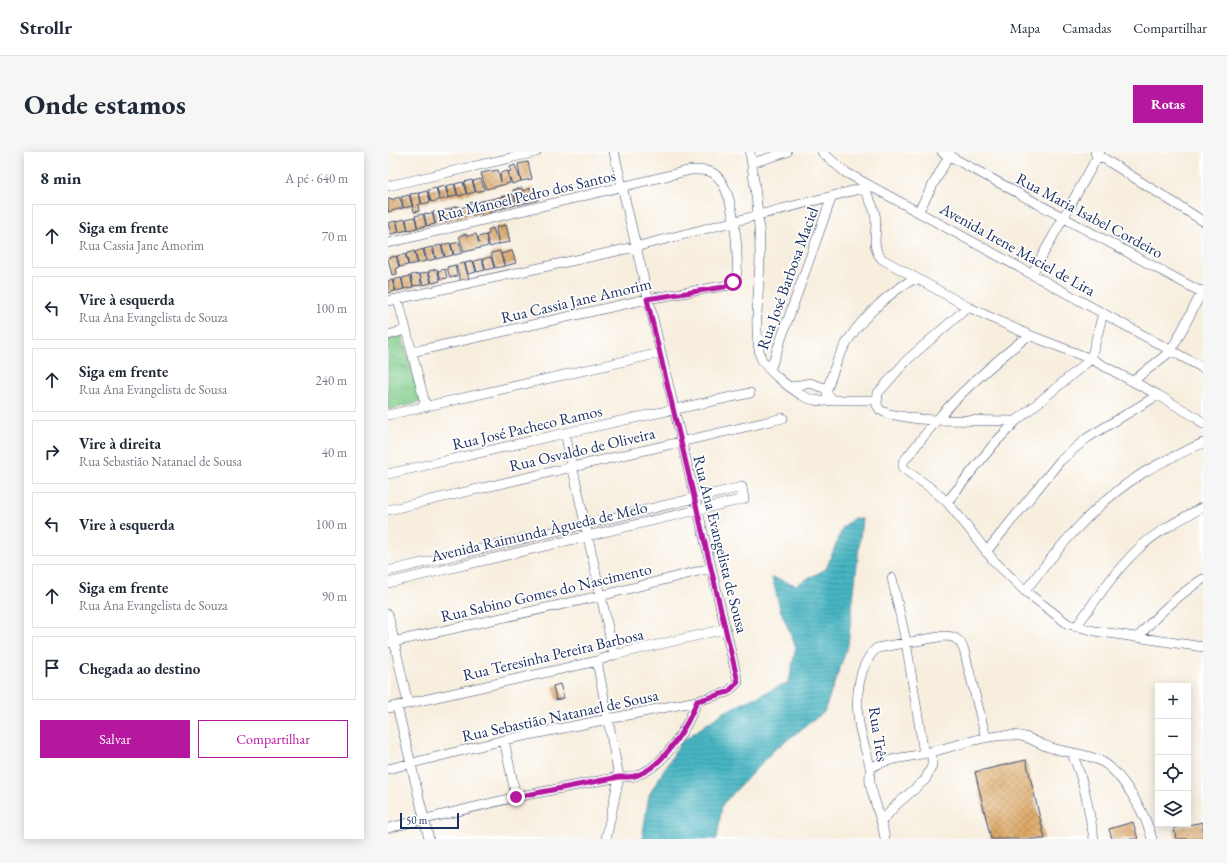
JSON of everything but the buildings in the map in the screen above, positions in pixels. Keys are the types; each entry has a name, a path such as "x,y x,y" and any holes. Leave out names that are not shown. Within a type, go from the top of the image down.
{"street":[{"path":"388,186 536,152"},
{"name":"Rua Ana Evangelista de Sousa","path":"614,152 680,442 736,671 738,682 735,686"},
{"path":"750,152 759,214 760,255 757,321 761,356 770,370 802,396 825,403 833,400 876,400"},
{"path":"752,163 786,152"},
{"name":"Avenida Irene Maciel de Lira","path":"822,152 845,172 867,187 918,212 1203,368"},
{"path":"918,212 947,153"},
{"name":"Rua Maria Isabel Cordeiro","path":"947,153 1063,217 1203,291"},
{"path":"1032,274 1097,153 1203,221"},
{"name":"Rua Manoel Pedro dos Santos","path":"388,243 691,170 713,173 722,183 735,221"},
{"path":"388,301 635,247 867,187 875,214 874,246 878,255 888,263 968,307 1029,335 1091,359 1158,395 1197,418 1203,424"},
{"name":"Rua José Barbosa Maciel","path":"770,370 832,196"},
{"name":"Rua Cassia Jane Amorim","path":"412,352 647,299 724,287 733,282 737,273 738,259 735,221"},
{"path":"833,400 827,394 826,389 842,351 855,332 884,299 898,287 916,278"},
{"path":"1133,381 1171,351 1203,291"},
{"path":"398,299 426,407"},
{"path":"876,400 883,387 907,360 968,307"},
{"path":"947,502 994,444 1016,421 1091,359 1103,313"},
{"path":"388,335 406,330"},
{"path":"1029,335 998,360 936,420 903,462 902,466 905,471 932,489 947,502 968,526 986,552 1025,591 1059,618 1076,627 1203,647"},
{"path":"388,415 660,353"},
{"path":"791,387 810,383 826,389"},
{"name":"Rua José Pacheco Ramos","path":"388,474 750,393"},
{"path":"986,552 1060,461 1086,438 1158,395"},
{"path":"876,400 880,410 889,414 936,420 1016,421"},
{"name":"Rua Osvaldo de Oliveira","path":"388,510 783,418"},
{"path":"566,433 600,596 614,655"},
{"path":"1025,591 1065,540 1090,513 1143,472 1203,443"},
{"name":"Avenida Raimunda Àgueda de Melo","path":"388,571 694,497 742,487 744,499 696,509 388,583"},
{"path":"1076,627 1108,584 1138,549 1161,532 1203,508"},
{"path":"482,549 485,560"},
{"name":"Rua Sabino Gomes do Nascimento","path":"391,642 600,596 711,568"},
{"path":"882,821 897,804 926,780 932,766 928,753 892,578"},
{"path":"1138,637 1153,619 1203,579"},
{"path":"388,614 391,642 408,704"},
{"name":"Rua Teresinha Pereira Barbosa","path":"388,708 597,661 614,655 725,629"},
{"name":"Rua Três","path":"884,839 882,821 870,783 870,768 859,723 858,705 863,668 872,653 877,648 944,636 952,636 958,639 964,650 986,738"},
{"path":"597,661 619,777 606,839"},
{"name":"Rua Sebastião Natanael de Sousa","path":"388,769 504,740 697,701 728,692 735,686"},
{"path":"388,828 516,797 619,777 631,777 648,771 675,742 690,720 697,701"},
{"path":"397,706 429,839"},
{"path":"870,768 884,761 928,753 986,738 1010,735 1027,736 1050,748 1098,759 1108,764 1118,774 1131,793 1152,839"},
{"path":"504,740 516,797"},
{"path":"1071,752 1076,761 1094,839"}],"green space":[{"path":"402,336 421,402 388,410 388,340"}],"water":[{"path":"854,518 862,519 848,645 824,712 774,750 722,805 717,839 642,839 649,795 681,742 724,712 789,682 796,647 780,609 772,577 796,585 826,569 843,527"}],"route":[{"path":"516,797 619,777 631,777 648,771 675,742 690,720 697,701 728,692 738,682 647,299 708,288 724,287 733,282"}]}
